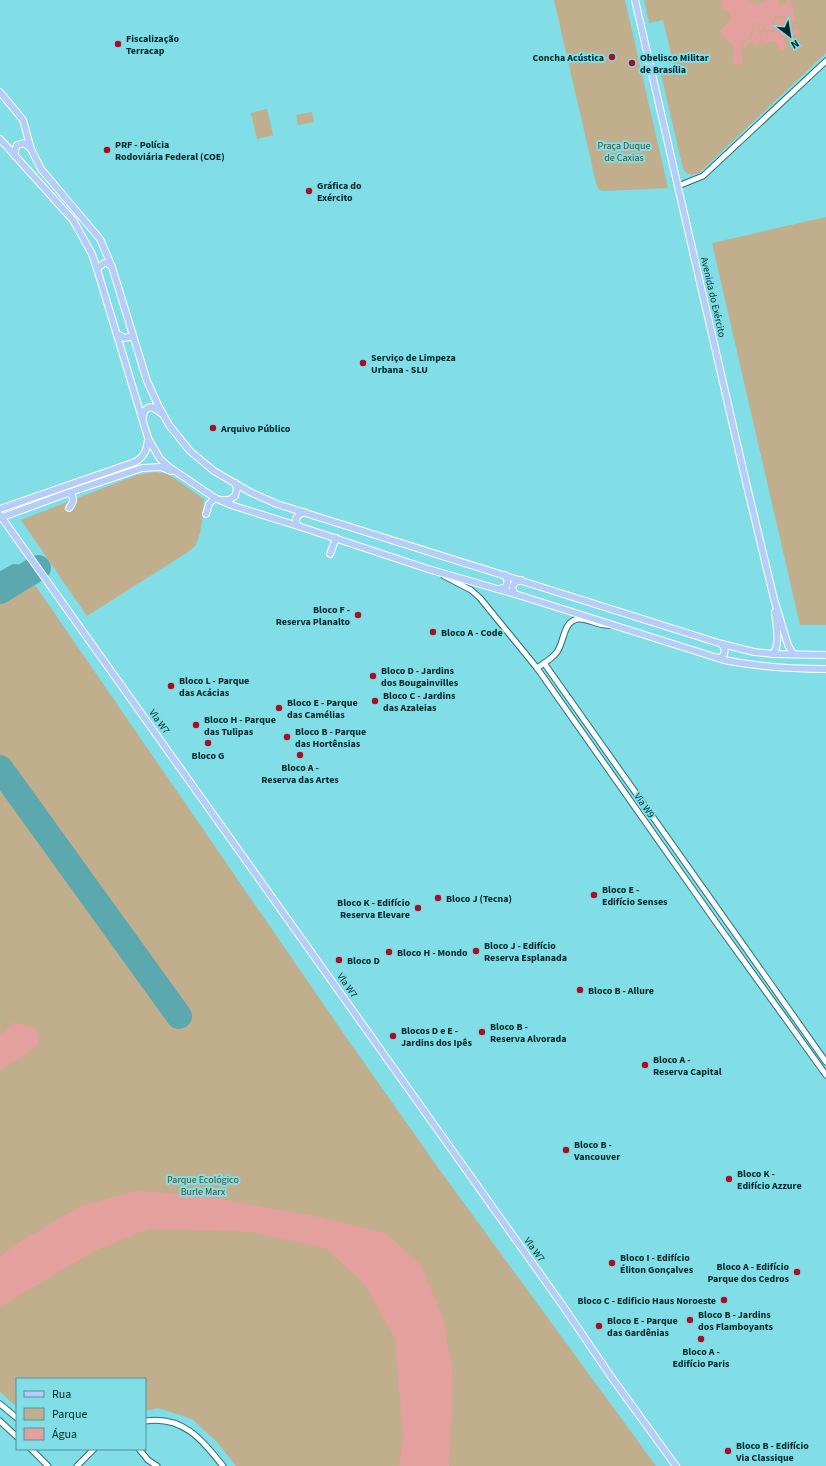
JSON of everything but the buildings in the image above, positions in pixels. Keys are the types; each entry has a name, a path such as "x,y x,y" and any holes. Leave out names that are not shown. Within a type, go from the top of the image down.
{"main road":[{"name":"Avenida do Exército","path":"635,0 743,473 774,599 788,645 793,654"},
{"path":"0,92 23,120 31,149 41,169 100,239 112,267 147,381 162,414 172,430 190,451 214,470 235,483 277,504 722,644 754,652 773,654 826,655"},
{"path":"0,139 73,220 83,236 92,254 148,438 160,459 182,477"},
{"path":"15,156 15,150 20,143 24,143 31,149"},
{"path":"97,270 104,263 107,263 112,267"},
{"path":"117,334 126,338 133,336"},
{"path":"143,420 144,411 148,408 152,407 162,414"},
{"path":"0,509 135,462 145,453 148,438"},
{"path":"0,518 142,468 161,467 182,477 217,499 234,506 719,658 745,664 774,668 826,669"},
{"path":"206,514 209,504 217,499 225,501 234,496 237,489 235,483"},
{"path":"68,493 72,495 73,498 73,504 69,508"},
{"path":"298,526 295,519 298,515 304,512"},
{"path":"7,525 9,515"},
{"name":"Vla W7","path":"0,518 7,525 563,1306 616,1384 676,1466"},
{"path":"330,554 336,538"},
{"path":"499,589 506,587 508,583 508,579 505,575"},
{"path":"515,594 512,590 512,586 514,583 521,580"},
{"name":"Avenida do Exército","path":"773,654 776,651 777,642 774,599"},
{"path":"719,658 723,656 725,652 725,648 722,644"}],"street":[{"path":"678,186 704,176 826,61"},
{"name":"Via W9","path":"428,568 458,582 480,598 537,668 720,928 826,1075"},
{"path":"537,668 557,652 567,626 576,619 603,626 612,624"},
{"name":"Via W9","path":"544,663 826,1062"},
{"path":"587,738 589,735 595,734"},
{"path":"617,781 621,780 624,775"},
{"path":"0,1404 16,1417"},
{"path":"146,1421 154,1419 177,1424 192,1432 223,1466"},
{"path":"0,1421 16,1435"},
{"path":"32,1450 48,1466"},
{"path":"77,1466 93,1450"},
{"path":"140,1450 148,1460 157,1466"},
{"path":"215,1456 215,1466"}],"green space":[{"name":"Praça Duque de Caxias","path":"554,0 625,0 668,188 603,191 597,187"},
{"path":"644,0 826,0 826,53 699,173 686,173 683,169 660,70 674,66 663,20 649,23"},
{"path":"267,109 273,135 257,139 251,113"},
{"path":"312,112 314,122 298,125 296,115"},
{"path":"826,217 826,625 800,625 712,243"},
{"path":"155,472 168,474 204,499 202,523 195,546 188,552 87,616 21,520 137,475"},
{"name":"Parque Ecológico Burle Marx","path":"33,582 346,1037 439,1169 656,1466 236,1466 217,1442 192,1419 158,1408 146,1411 146,1378 16,1378 16,1406 0,1392 0,603"}],"water":[{"path":"724,0 748,0 754,4 764,2 766,0 777,0 780,5 787,4 787,0 791,0 796,21 790,22 785,16 775,17 772,20 773,30 769,32 761,22 753,24 750,38 740,44 743,63 734,66 732,59 735,55 732,43 726,40 720,31 730,20 730,13 722,9 720,3"},
{"path":"776,19 786,19 788,24 785,26 786,30 793,31 796,27 798,30 801,30 801,33 786,37 784,39 787,48 781,51 774,41 769,41 766,44 763,43 760,34 764,31 768,33 774,32"},
{"path":"761,23 764,29 759,32 761,43 755,45 752,41 748,43 748,47 743,48 742,43 752,37 754,25"},
{"path":"14,1022 35,1028 38,1037 38,1045 16,1061 0,1070 0,1035"},
{"path":"135,1191 193,1194 319,1217 386,1233 421,1265 443,1317 453,1374 449,1466 399,1466 403,1436 395,1338 362,1281 325,1248 251,1232 148,1229 92,1252 0,1307 0,1256 21,1241 80,1206"}],"taxiway":[{"path":"0,577 14,569 22,570 26,575"}],"runway":[{"path":"0,591 38,568"},
{"path":"0,768 179,1016"}],"place":[{"name":"Fiscalização Terracap","path":"118,44"},
{"name":"Concha Acústica","path":"612,57"},
{"name":"Obelisco Militar de Brasília","path":"632,63"},
{"name":"PRF - Polícia Rodoviária Federal (COE)","path":"107,150"},
{"name":"Gráfica do Exército","path":"309,191"},
{"name":"Serviço de Limpeza Urbana - SLU","path":"363,363"},
{"name":"Arquivo Público","path":"213,428"},
{"name":"Bloco F - Reserva Planalto","path":"358,615"},
{"name":"Bloco A - Code","path":"433,632"},
{"name":"Bloco D - Jardins dos Bougainvilles","path":"373,676"},
{"name":"Bloco L - Parque das Acácias","path":"171,686"},
{"name":"Bloco C - Jardins das Azaleias","path":"375,701"},
{"name":"Bloco E - Parque das Camélias","path":"279,708"},
{"name":"Bloco H - Parque das Tulipas","path":"196,725"},
{"name":"Bloco B - Parque das Hortênsias","path":"287,737"},
{"name":"Bloco G","path":"208,743"},
{"name":"Bloco A - Reserva das Artes","path":"300,755"},
{"name":"Bloco E - Edifício Senses","path":"594,895"},
{"name":"Bloco J (Tecna)","path":"438,898"},
{"name":"Bloco K - Edifício Reserva Elevare","path":"418,908"},
{"name":"Bloco J - Edifício Reserva Esplanada","path":"476,951"},
{"name":"Bloco H - Mondo","path":"389,952"},
{"name":"Bloco D","path":"339,960"},
{"name":"Bloco B - Allure","path":"580,990"},
{"name":"Bloco B - Reserva Alvorada","path":"482,1032"},
{"name":"Blocos D e E - Jardins dos Ipês","path":"393,1036"},
{"name":"Bloco A - Reserva Capital","path":"645,1065"},
{"name":"Bloco B - Vancouver","path":"566,1150"},
{"name":"Bloco K - Edifício Azzure","path":"729,1179"},
{"name":"Bloco I - Edifício Éliton Gonçalves","path":"612,1263"},
{"name":"Bloco A - Edifício Parque dos Cedros","path":"797,1272"},
{"name":"Bloco C - Edificio Haus Noroeste","path":"724,1300"},
{"name":"Bloco B - Jardins dos Flamboyants","path":"690,1320"},
{"name":"Bloco E - Parque das Gardênias","path":"599,1326"},
{"name":"Bloco A - Edifício Paris","path":"701,1339"},
{"name":"Bloco B - Edifício Via Classique","path":"728,1451"}]}
